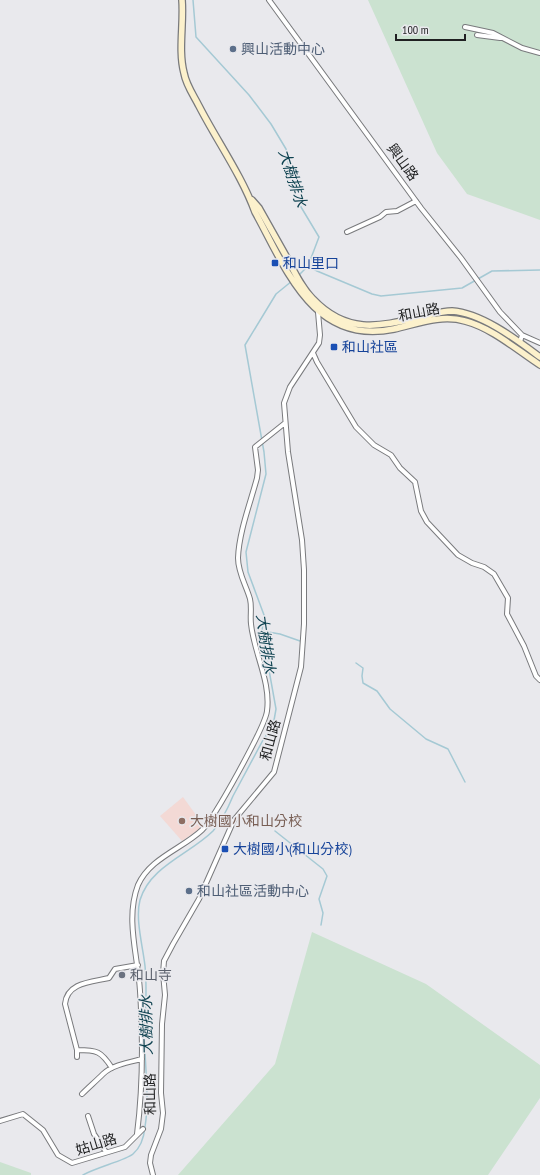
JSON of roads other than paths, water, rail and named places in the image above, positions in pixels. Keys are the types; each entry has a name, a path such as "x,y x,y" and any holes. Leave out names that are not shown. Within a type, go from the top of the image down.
{"main road":[{"name":"和山路","path":"182,0 184,18 182,62 184,74 213,134 250,199 259,208 298,284 314,300 320,310 337,325 354,330 372,332 392,330 446,318 465,321 484,329 540,366"},
{"name":"和山路","path":"320,310 356,325 371,326 442,312 462,312 484,321 520,342 540,357"}],"street":[{"name":"興山路","path":"269,0 416,202 461,258 500,312 522,335 540,343"},
{"path":"465,27 493,33 522,48 540,53"},
{"path":"477,35 505,38"},
{"path":"347,232 386,212 398,211 416,202"},
{"name":"和山路","path":"153,1175 150,1163 151,1154 161,1129 164,1113 161,1093 162,1024 165,995 163,973 164,961 199,899 234,820 274,772 301,667 304,624 304,570 302,540 292,487 284,403 286,395 319,343 320,310"},
{"path":"520,342 522,335"},
{"path":"313,353 340,402 356,427 374,445 391,455 400,468 415,482 421,511 427,522 458,555 472,563 484,567 494,574 508,598 507,614 524,646 536,676 540,680"},
{"name":"和山路","path":"138,1134 142,1059 140,992 132,922 134,902 141,880 146,871 175,849 191,840 210,821 257,736 267,714 268,701 264,676 251,624 250,601 239,570 238,559 240,543 257,478 258,470 256,446 285,423"},
{"path":"77,1058 77,1050 65,1004 66,997 69,992 81,984 109,978 115,969 138,965"},
{"path":"77,1050 98,1052 103,1054 112,1068"},
{"path":"82,1094 103,1074 112,1068 142,1059"},
{"name":"姑山路","path":"0,1121 12,1116 24,1114 43,1130 58,1155 72,1163 125,1147 143,1129"},
{"path":"88,1116 94,1134 106,1152"}],"waterway":[{"name":"大樹排水","path":"193,0 196,37 249,95 271,124 286,149 292,186 298,202 319,237 308,266 298,276"},
{"path":"308,266 372,294 381,296 462,288 492,271 540,270"},
{"name":"大樹排水","path":"83,1175 133,1154 143,1138 147,1099 145,1040 146,988 145,966 138,916 140,900 145,888 161,869 213,831 224,814 263,740 273,726 276,709 262,631 264,615 248,572 246,552 266,474 264,452 245,345 276,294 292,281"},
{"path":"262,631 280,634 300,641"},
{"path":"356,663 363,668 363,683 377,691 390,709 426,739 448,749 465,782"},
{"path":"275,831 323,869 327,876 319,899 323,913 321,925"}],"place":[{"name":"興山活動中心","path":"233,49"},
{"name":"和山里口","path":"275,263"},
{"name":"和山社區","path":"334,347"},
{"name":"大樹國小和山分校","path":"182,821"},
{"name":"大樹國小(和山分校)","path":"225,849"},
{"name":"和山社區活動中心","path":"189,891"},
{"name":"和山寺","path":"122,975"}]}
